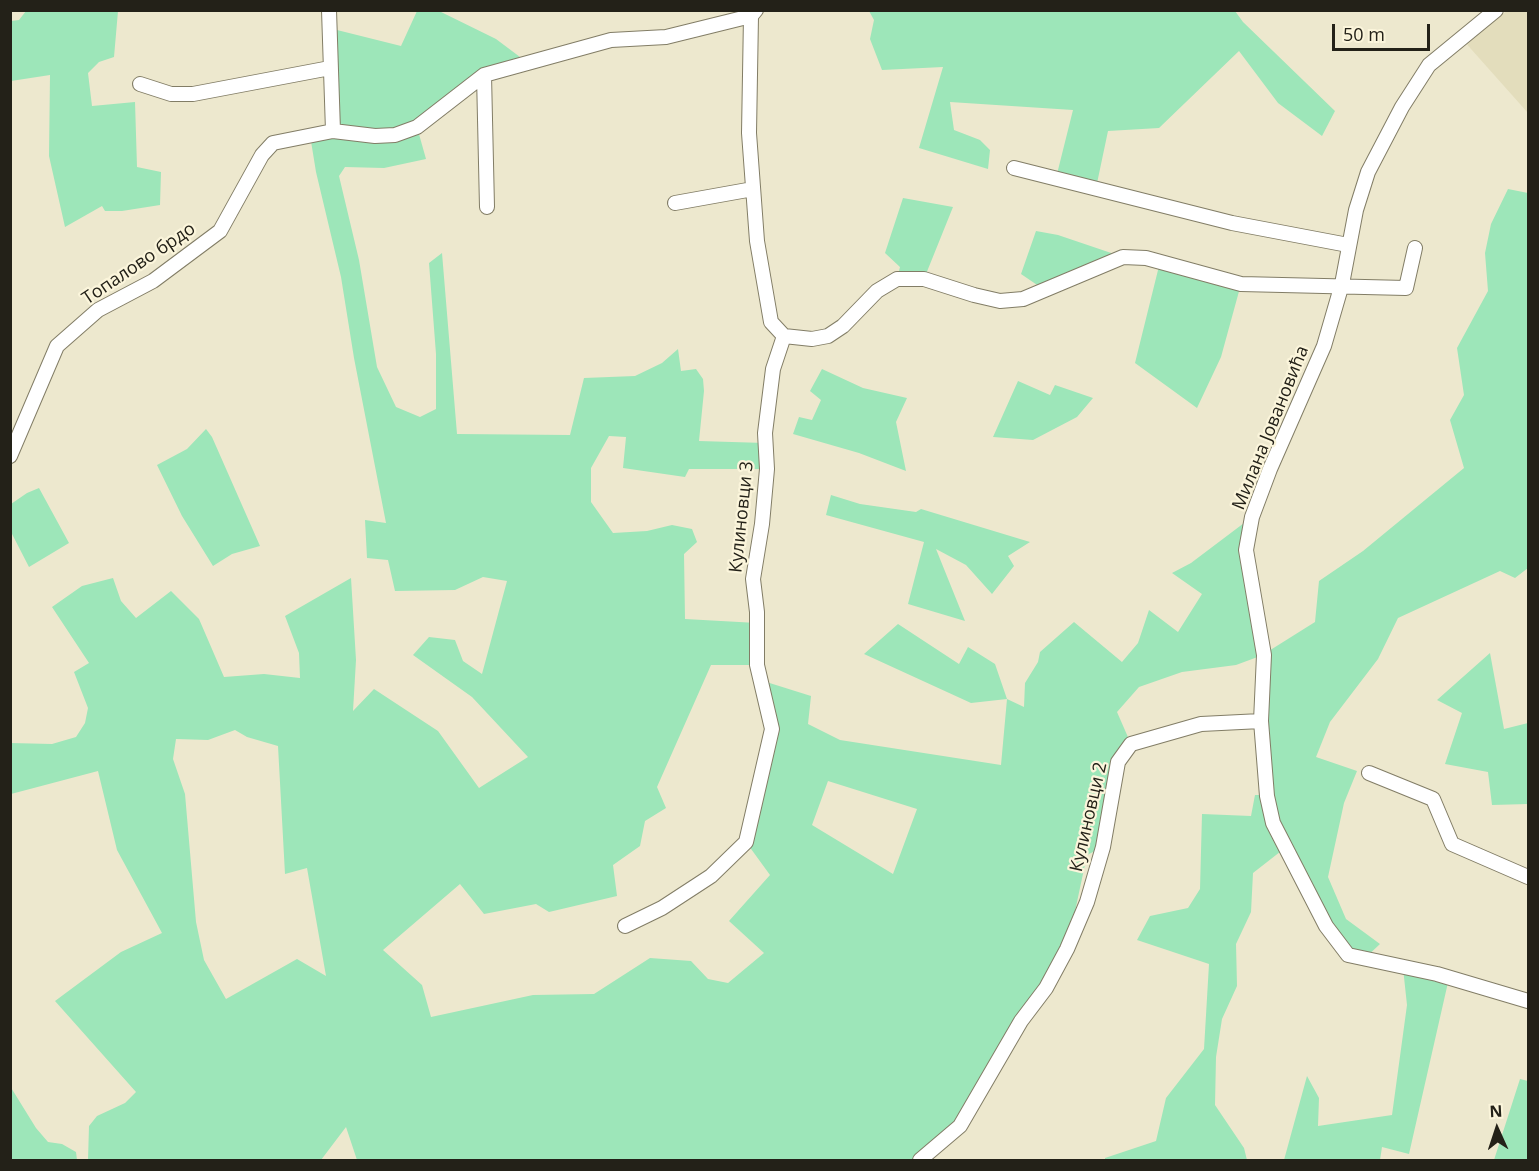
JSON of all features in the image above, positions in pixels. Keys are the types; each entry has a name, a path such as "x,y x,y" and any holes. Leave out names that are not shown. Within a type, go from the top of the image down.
{"street":[{"path":"329,10 333,131"},
{"name":"Милана Јовановића","path":"1496,10 1429,65 1402,107 1368,172 1348,244 1342,284 1324,346 1252,517 1246,550 1264,655 1261,720 1267,796 1273,823 1326,926 1348,955 1437,974 1528,1001"},
{"path":"753,13 748,110 753,189 766,303 771,322 784,336 812,339 828,336 843,326 877,291 897,279 924,279 1000,301 1023,299 1123,257 1146,258 1241,284 1342,284 1406,288 1414,248"},
{"name":"Топалово брдо","path":"10,456 57,346 98,310 153,281 220,231 262,155 273,143 333,131 375,136 395,135 417,127 484,75 611,40 666,37 753,13"},
{"path":"140,84 171,94 193,94 330,68"},
{"path":"484,75 487,207"},
{"path":"1014,168 1232,223 1348,244"},
{"path":"675,203 753,189"},
{"name":"Кулиновци 3","path":"625,926 662,908 711,876 746,842 772,729 757,664 757,612 753,579 762,524 767,469 766,422 773,369 784,336"},
{"name":"Кулиновци 2","path":"920,1161 960,1126 1021,1021 1046,988 1067,949 1087,902 1104,847 1118,762 1131,744 1201,724 1261,720"},
{"path":"1369,773 1433,799 1452,844 1528,877"}],"shaded area":[{"path":"1507,11 1528,11 1528,113 1463,40"}],"green space":[{"path":"26,11 118,11 114,57 99,62 88,73 92,106 135,102 137,167 161,172 160,205 122,211 105,211 102,206 65,227 49,156 50,75 11,81 11,21 19,20"},
{"path":"417,11 439,11 496,39 528,63 484,75 417,127 426,159 384,168 345,167 339,176 359,260 377,367 396,407 420,417 436,409 436,354 429,263 442,253 457,434 570,435 584,378 635,376 662,363 678,349 681,371 696,369 703,379 699,441 765,443 767,469 689,469 685,477 623,468 626,437 609,436 591,468 591,502 613,533 647,531 672,525 692,529 697,542 684,554 685,619 757,623 757,665 711,665 657,787 666,808 645,821 640,846 613,865 617,896 549,912 536,904 484,914 460,884 383,950 422,985 431,1017 533,995 594,994 650,958 691,961 708,979 728,983 764,953 729,921 770,875 746,842 772,729 760,680 811,696 808,724 840,740 1001,765 1007,699 1024,707 1025,683 1038,662 1040,652 1074,622 1122,662 1138,643 1149,610 1178,632 1202,594 1172,573 1191,563 1252,517 1246,550 1264,654 1315,622 1319,581 1363,551 1464,468 1450,420 1464,395 1457,348 1488,291 1485,253 1491,224 1508,189 1528,193 1528,568 1515,578 1500,571 1398,618 1378,659 1330,722 1316,757 1357,771 1344,803 1328,877 1346,919 1380,944 1363,960 1348,955 1285,848 1253,873 1251,912 1236,944 1237,986 1222,1019 1216,1057 1215,1105 1244,1148 1247,1160 1105,1160 1105,1158 1156,1141 1166,1098 1204,1049 1209,964 1137,940 1150,916 1188,908 1200,889 1202,814 1251,816 1255,795 1267,795 1263,655 1236,665 1182,672 1139,687 1117,712 1131,744 1118,762 1103,847 1087,855 1067,949 960,1126 920,1160 357,1160 346,1127 321,1160 88,1160 89,1126 97,1116 125,1103 136,1092 55,1001 121,952 162,933 117,850 98,771 11,794 10,743 52,744 76,737 85,723 88,708 74,672 89,663 52,607 82,586 113,578 121,601 136,618 171,591 199,619 224,677 264,674 300,678 299,653 285,616 351,578 356,660 353,711 374,689 438,731 479,788 528,757 472,697 413,655 429,637 455,640 463,661 482,674 507,581 483,577 455,590 395,591 388,560 367,558 365,520 386,523 341,277 316,172 310,135 332,132 329,28 401,46","holes":["235,730 247,737 278,746 285,874 307,868 326,976 297,959 226,999 204,960 196,922 185,794 173,759 176,739 208,740","828,781 917,809 893,874 812,825"]},
{"path":"869,11 1235,11 1243,22 1335,111 1322,136 1278,103 1239,51 1159,128 1108,131 1096,188 1056,178 1073,110 950,102 954,130 980,140 990,150 988,169 919,148 943,67 882,70 870,39 874,20"},
{"path":"903,198 953,207 924,279 897,279 900,267 885,253"},
{"path":"1036,231 1058,235 1123,257 1046,291 1021,274"},
{"path":"1160,262 1241,284 1221,357 1197,408 1135,363"},
{"path":"822,369 863,388 907,398 896,422 906,471 859,453 793,434 799,417 812,420 821,400 810,391"},
{"path":"1018,381 1050,395 1055,385 1093,398 1077,417 1033,440 993,437"},
{"path":"206,429 212,437 260,546 232,554 213,566 182,516 157,465 187,449"},
{"path":"39,488 69,543 29,567 11,532 11,504"},
{"path":"831,495 860,504 916,512 921,509 1030,542 1008,556 1014,566 992,594 966,565 936,549 965,621 908,604 924,542 826,515"},
{"path":"898,624 959,664 968,647 995,664 1007,699 971,703 864,654"},
{"path":"1490,653 1504,729 1528,723 1528,804 1492,805 1488,772 1445,764 1462,713 1437,700"},
{"path":"1403,968 1449,978 1409,1154 1382,1147 1380,1160 1284,1160 1307,1076 1319,1098 1318,1126 1392,1115 1407,1005"},
{"path":"1520,1079 1528,1081 1528,1160 1494,1160"},
{"path":"10,1086 36,1128 48,1142 62,1144 76,1152 77,1160 11,1160"}]}
